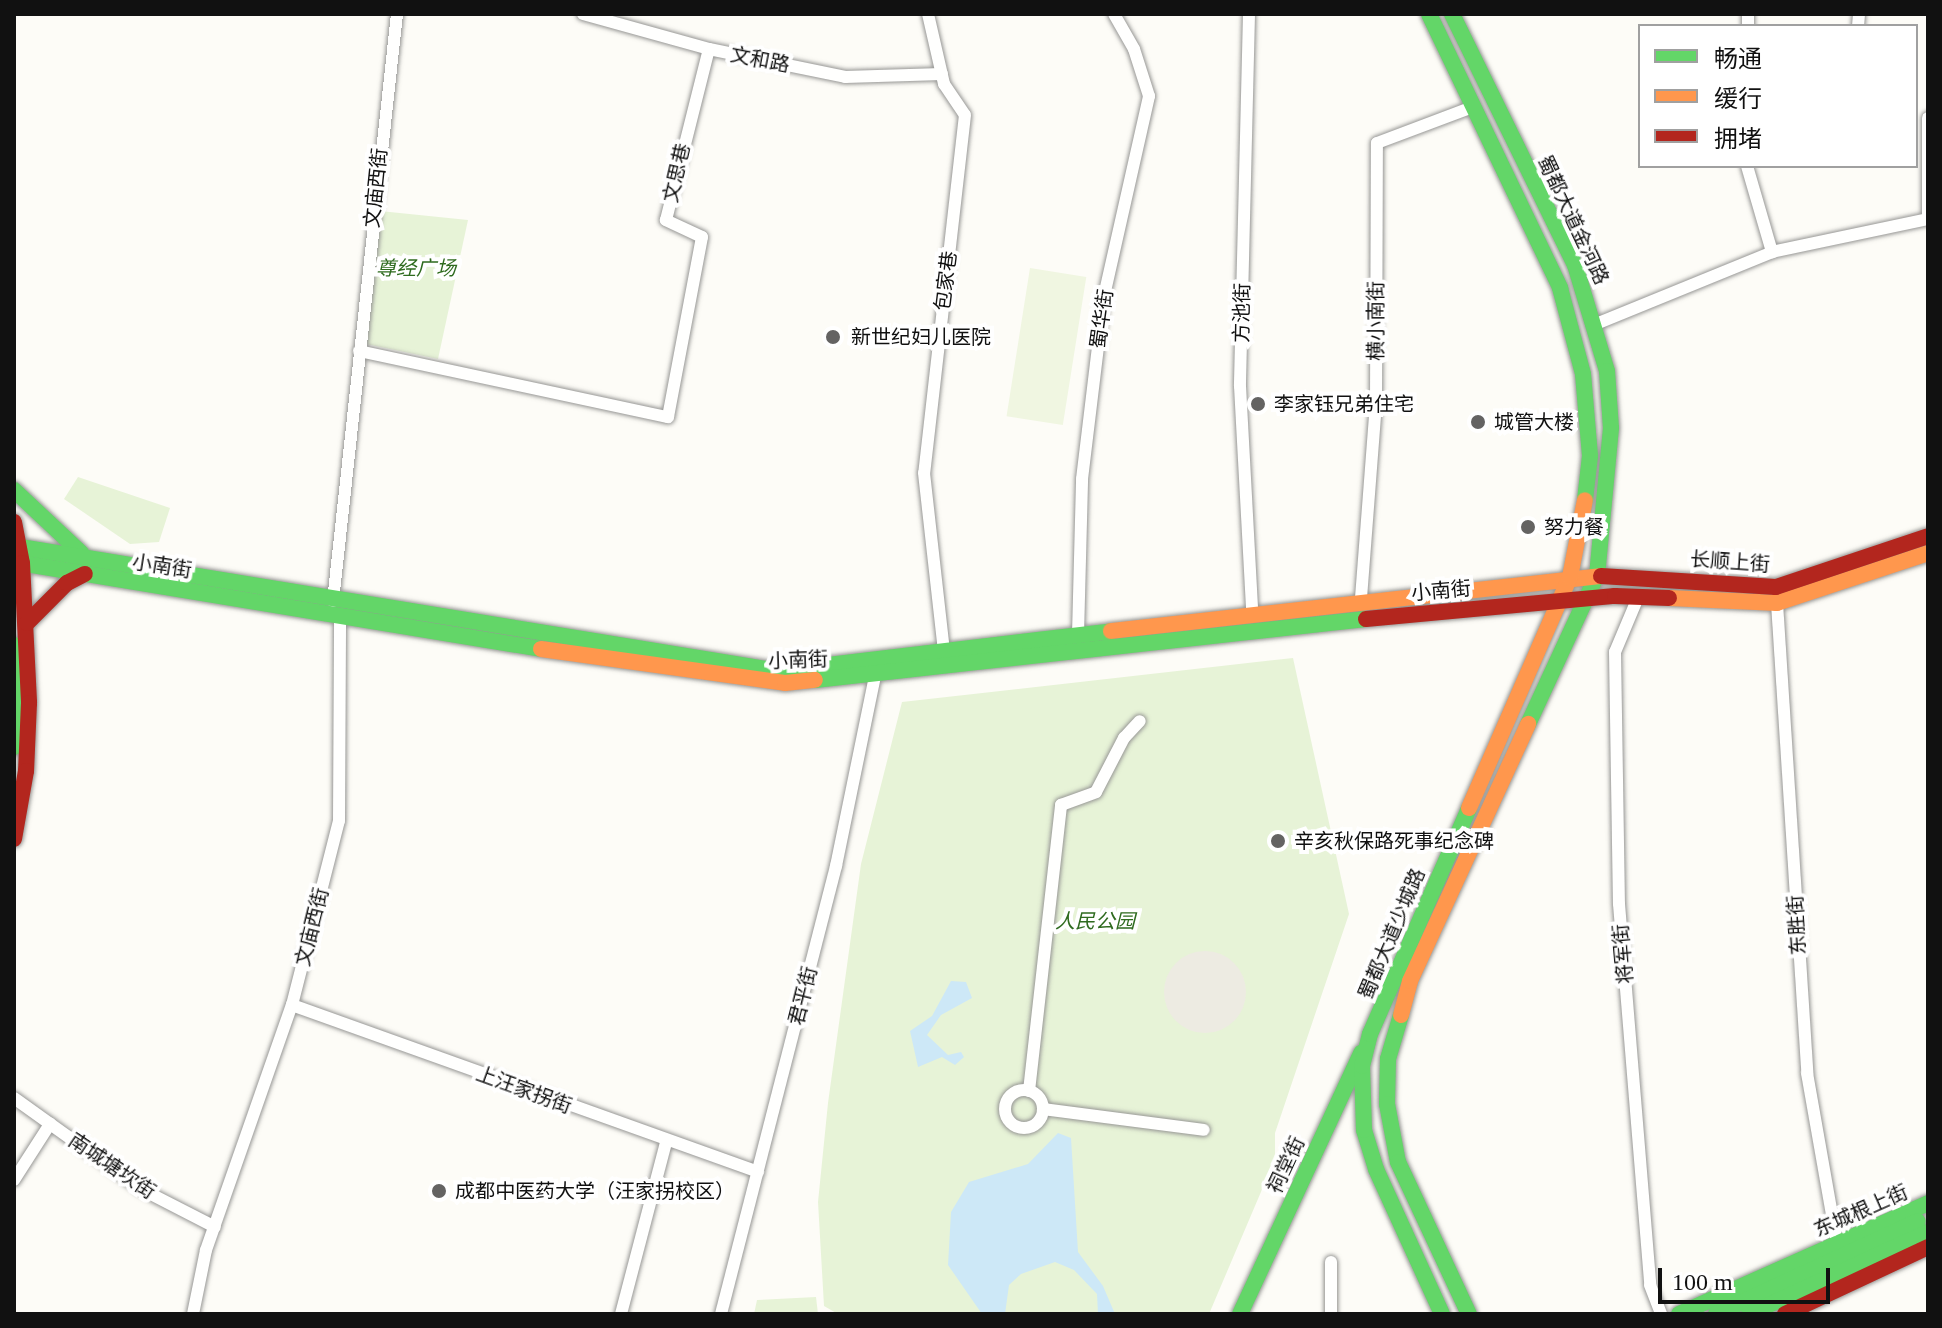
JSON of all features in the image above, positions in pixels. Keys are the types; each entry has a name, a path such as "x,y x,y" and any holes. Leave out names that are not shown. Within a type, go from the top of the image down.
{"main road":[{"name":"蜀都大道金河路","path":"1429,14 1470,108 1551,266 1578,348 1590,456 1582,530 1570,577"},
{"name":"蜀都大道金河路","path":"1452,14 1575,265 1596,324 1611,428 1597,575 1588,599"},
{"path":"14,490 58,536 86,556"},
{"path":"14,522 27,623 26,771 14,839"},
{"name":"长顺上街","path":"1570,577 1597,575 1776,587 1928,536"},
{"name":"长顺上街","path":"1588,599 1639,595 1777,603 1928,553"},
{"name":"小南街","path":"17,554 85,574 760,671 1078,635 1361,598 1570,577"},
{"name":"小南街","path":"17,554 86,556 336,609 745,681 875,676 1251,629 1588,599"},
{"path":"27,623 67,583 85,574"},
{"name":"蜀都大道少城路","path":"1442,1314 1376,1169 1364,1130 1362,1066 1370,1034 1570,577"},
{"name":"蜀都大道少城路","path":"1469,1314 1398,1162 1387,1104 1388,1059 1410,981 1588,599"},
{"path":"14,645 14,747"},
{"name":"祠堂街","path":"1240,1314 1370,1034"},
{"name":"东城根上街","path":"1679,1314 1928,1203"},
{"name":"东城根上街","path":"1716,1314 1928,1216"},
{"path":"1749,1314 1928,1232"},
{"path":"1785,1314 1810,1309 1928,1247"}],"street":[{"name":"文庙西街","path":"193,1314 215,1227 292,1005 339,821 336,609 359,351 397,14"},
{"name":"文和路","path":"583,14 709,49 845,77 942,74"},
{"name":"包家巷","path":"928,14 942,74 965,115 924,473 944,651"},
{"name":"蜀华街","path":"1078,635 1082,479 1104,296 1149,96 1134,49 1114,14"},
{"name":"方池街","path":"1249,14 1240,386 1252,611"},
{"name":"文思巷","path":"359,351 668,417 702,237 666,220 709,49"},
{"name":"横小南街","path":"1361,598 1376,405 1377,143 1470,108"},
{"path":"1596,324 1772,252 1928,218 1928,118"},
{"path":"1748,168 1772,252"},
{"name":"将军街","path":"1639,595 1615,652 1619,904 1650,1285 1661,1314"},
{"name":"东胜街","path":"1777,603 1807,1073 1837,1244"},
{"name":"君平街","path":"721,1314 836,866 875,676"},
{"path":"1140,721 1124,738 1096,792 1061,805 1029,1091 1043,1109 1204,1130"},
{"name":"上汪家拐街","path":"292,1005 666,1142 758,1172"},
{"path":"1029,1091 1007,1100 1011,1122 1022,1128 1034,1125 1043,1109"},
{"name":"南城塘坎街","path":"14,1098 141,1189 215,1227"},
{"path":"14,1180 50,1124"},
{"path":"621,1314 666,1142"},
{"path":"1331,1262 1331,1314"}],"green space":[{"name":"尊经广场","path":"380,211 468,220 438,359 366,344"},
{"path":"1030,268 1086,277 1063,425 1007,416"},
{"path":"78,477 170,508 159,542 130,544 64,499"},
{"name":"人民公园","path":"1293,658 1349,914 1275,1133 1275,1159 1209,1314 838,1314 824,1306 818,1202 828,1103 861,864 902,702"},
{"path":"816,1297 818,1314 754,1314 757,1300"}],"shaded area":[{"path":"1205,951 1221,954 1234,963 1243,976 1246,992 1243,1008 1234,1021 1221,1030 1205,1033 1189,1030 1176,1021 1167,1008 1164,992 1167,976 1176,963 1189,954"}],"water":[{"path":"951,981 966,982 972,998 941,1015 927,1035 948,1055 961,1052 964,1057 955,1065 942,1057 918,1067 910,1031 932,1016"},
{"path":"1058,1133 1071,1138 1078,1252 1103,1286 1115,1314 1098,1314 1097,1294 1074,1270 1055,1262 1021,1274 1009,1285 1005,1314 982,1314 948,1265 951,1212 969,1182 1028,1164"}],"traffic: fast":[{"path":"1429,14 1560,288 1583,374 1590,456 1585,500"},
{"path":"1452,14 1575,265 1607,371 1611,428 1597,575 1528,724"},
{"path":"14,490 81,553"},
{"path":"14,546 778,671 1111,631"},
{"path":"14,562 541,649"},
{"path":"815,680 1366,619"},
{"path":"14,645 14,747"},
{"path":"1442,1314 1376,1169 1364,1130 1362,1066 1370,1034 1469,808"},
{"path":"1401,1015 1388,1059 1387,1104 1398,1162 1469,1314"},
{"path":"1240,1314 1361,1053"},
{"path":"1679,1314 1928,1203"},
{"path":"1716,1314 1918,1221"},
{"path":"1749,1314 1928,1232"}],"traffic: slow":[{"path":"1469,808 1570,577 1585,500"},
{"path":"1669,598 1777,603 1928,553"},
{"path":"1111,631 1601,576"},
{"path":"541,649 785,683 815,680"},
{"path":"1401,1015 1410,981 1528,724"}],"traffic: jam":[{"path":"14,522 22,563 29,703 26,771 14,839"},
{"path":"1601,576 1776,587 1928,536"},
{"path":"27,623 67,583 85,574"},
{"path":"1366,619 1615,596 1669,598"},
{"path":"1785,1314 1928,1247"}],"place":[{"name":"新世纪妇儿医院","path":"833,337"},
{"name":"李家钰兄弟住宅","path":"1258,404"},
{"name":"城管大楼","path":"1478,422"},
{"name":"努力餐","path":"1528,527"},
{"name":"辛亥秋保路死事纪念碑","path":"1278,841"},
{"name":"成都中医药大学（汪家拐校区）","path":"439,1191"}]}
